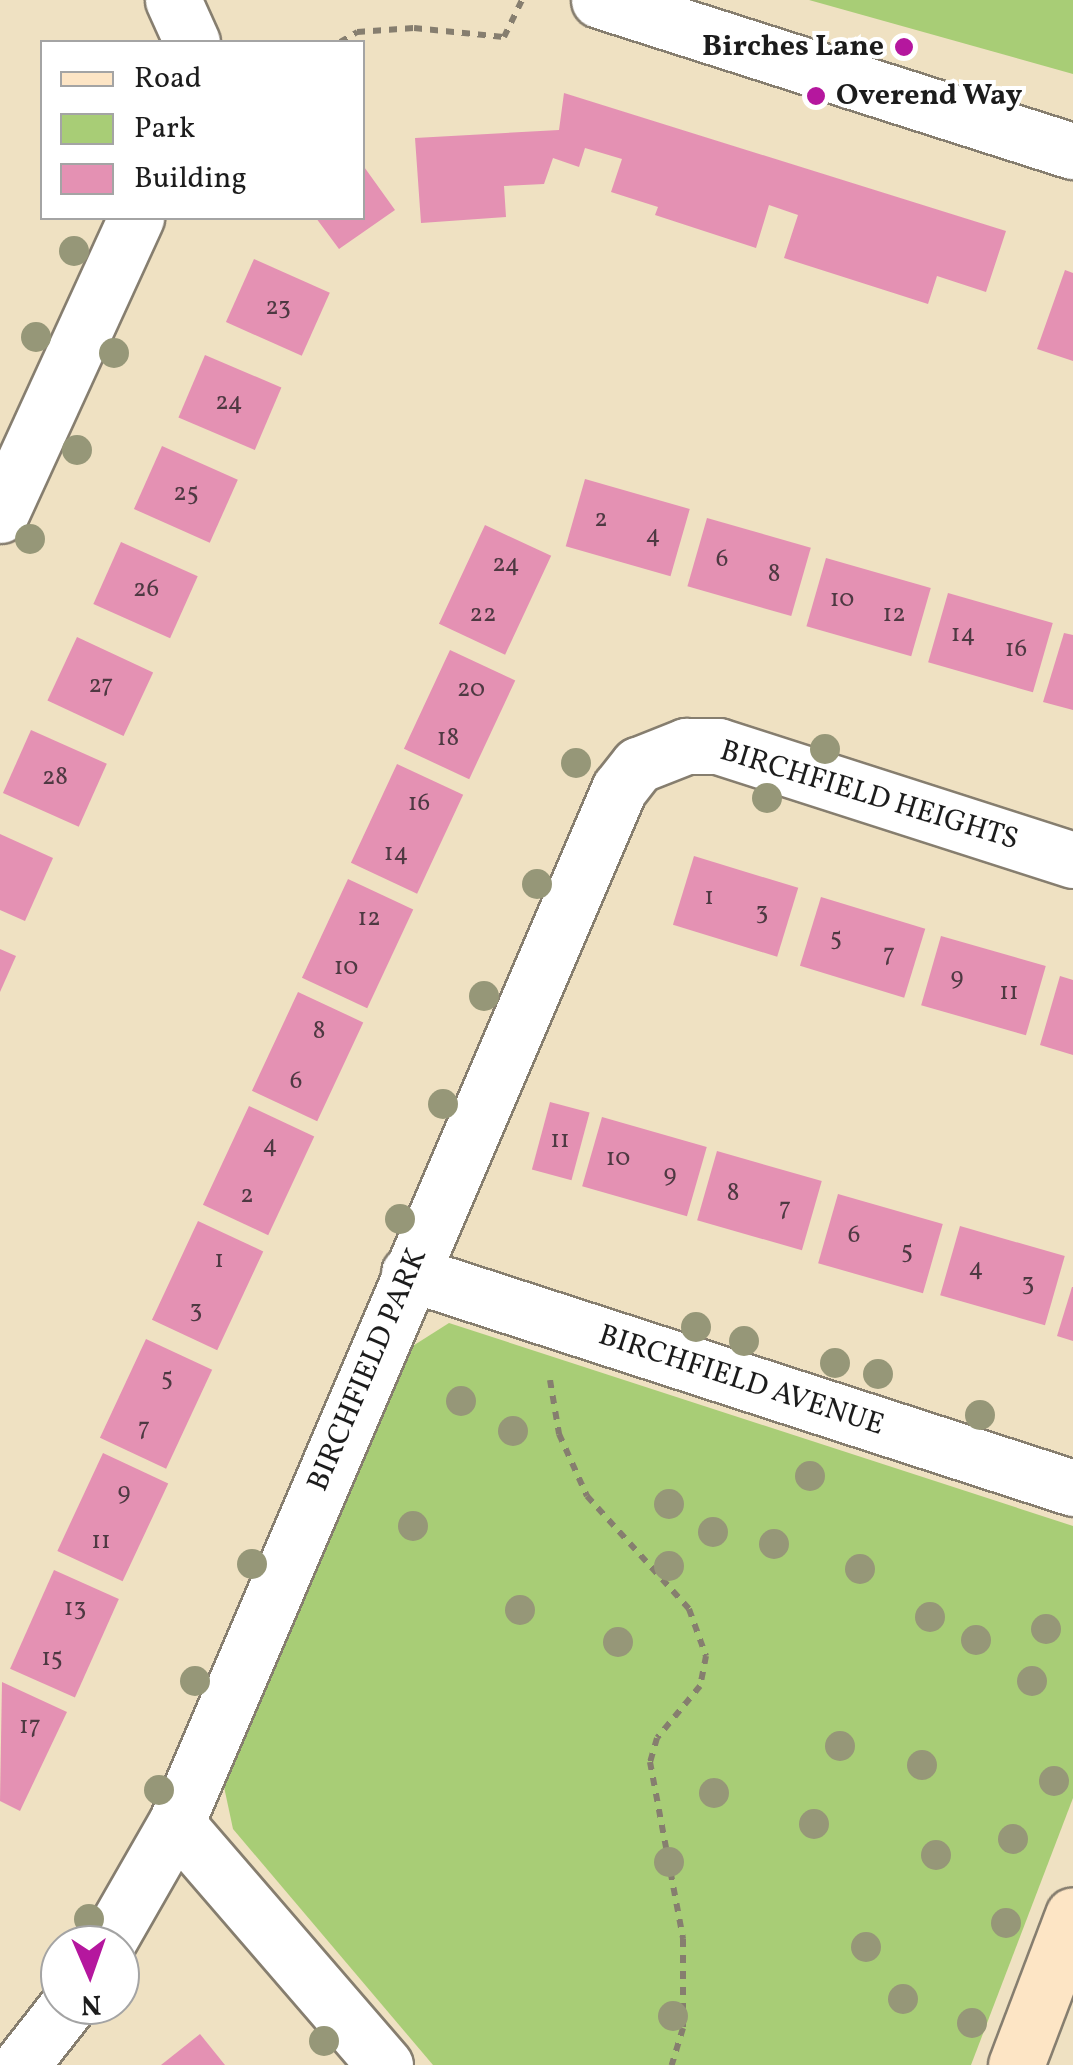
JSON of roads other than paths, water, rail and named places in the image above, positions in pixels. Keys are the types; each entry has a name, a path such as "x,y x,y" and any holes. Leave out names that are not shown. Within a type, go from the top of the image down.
{"main road":[{"path":"1016,2065 1073,1914"}],"street":[{"path":"173,0 191,40"},
{"path":"599,0 1073,151"},
{"path":"0,515 135,220"},
{"name":"BIRCHFIELD HEIGHTS","path":"619,789 638,764 666,751 718,746 1073,860"},
{"name":"BIRCHFIELD PARK","path":"117,1925 176,1823 619,789"},
{"name":"BIRCHFIELD AVENUE","path":"409,1274 1073,1488"},
{"path":"176,1823 385,2065"},
{"path":"21,2065 52,2025"}],"place":[{"name":"Birches Lane","path":"904,47"},
{"name":"Overend Way","path":"816,96"}]}
